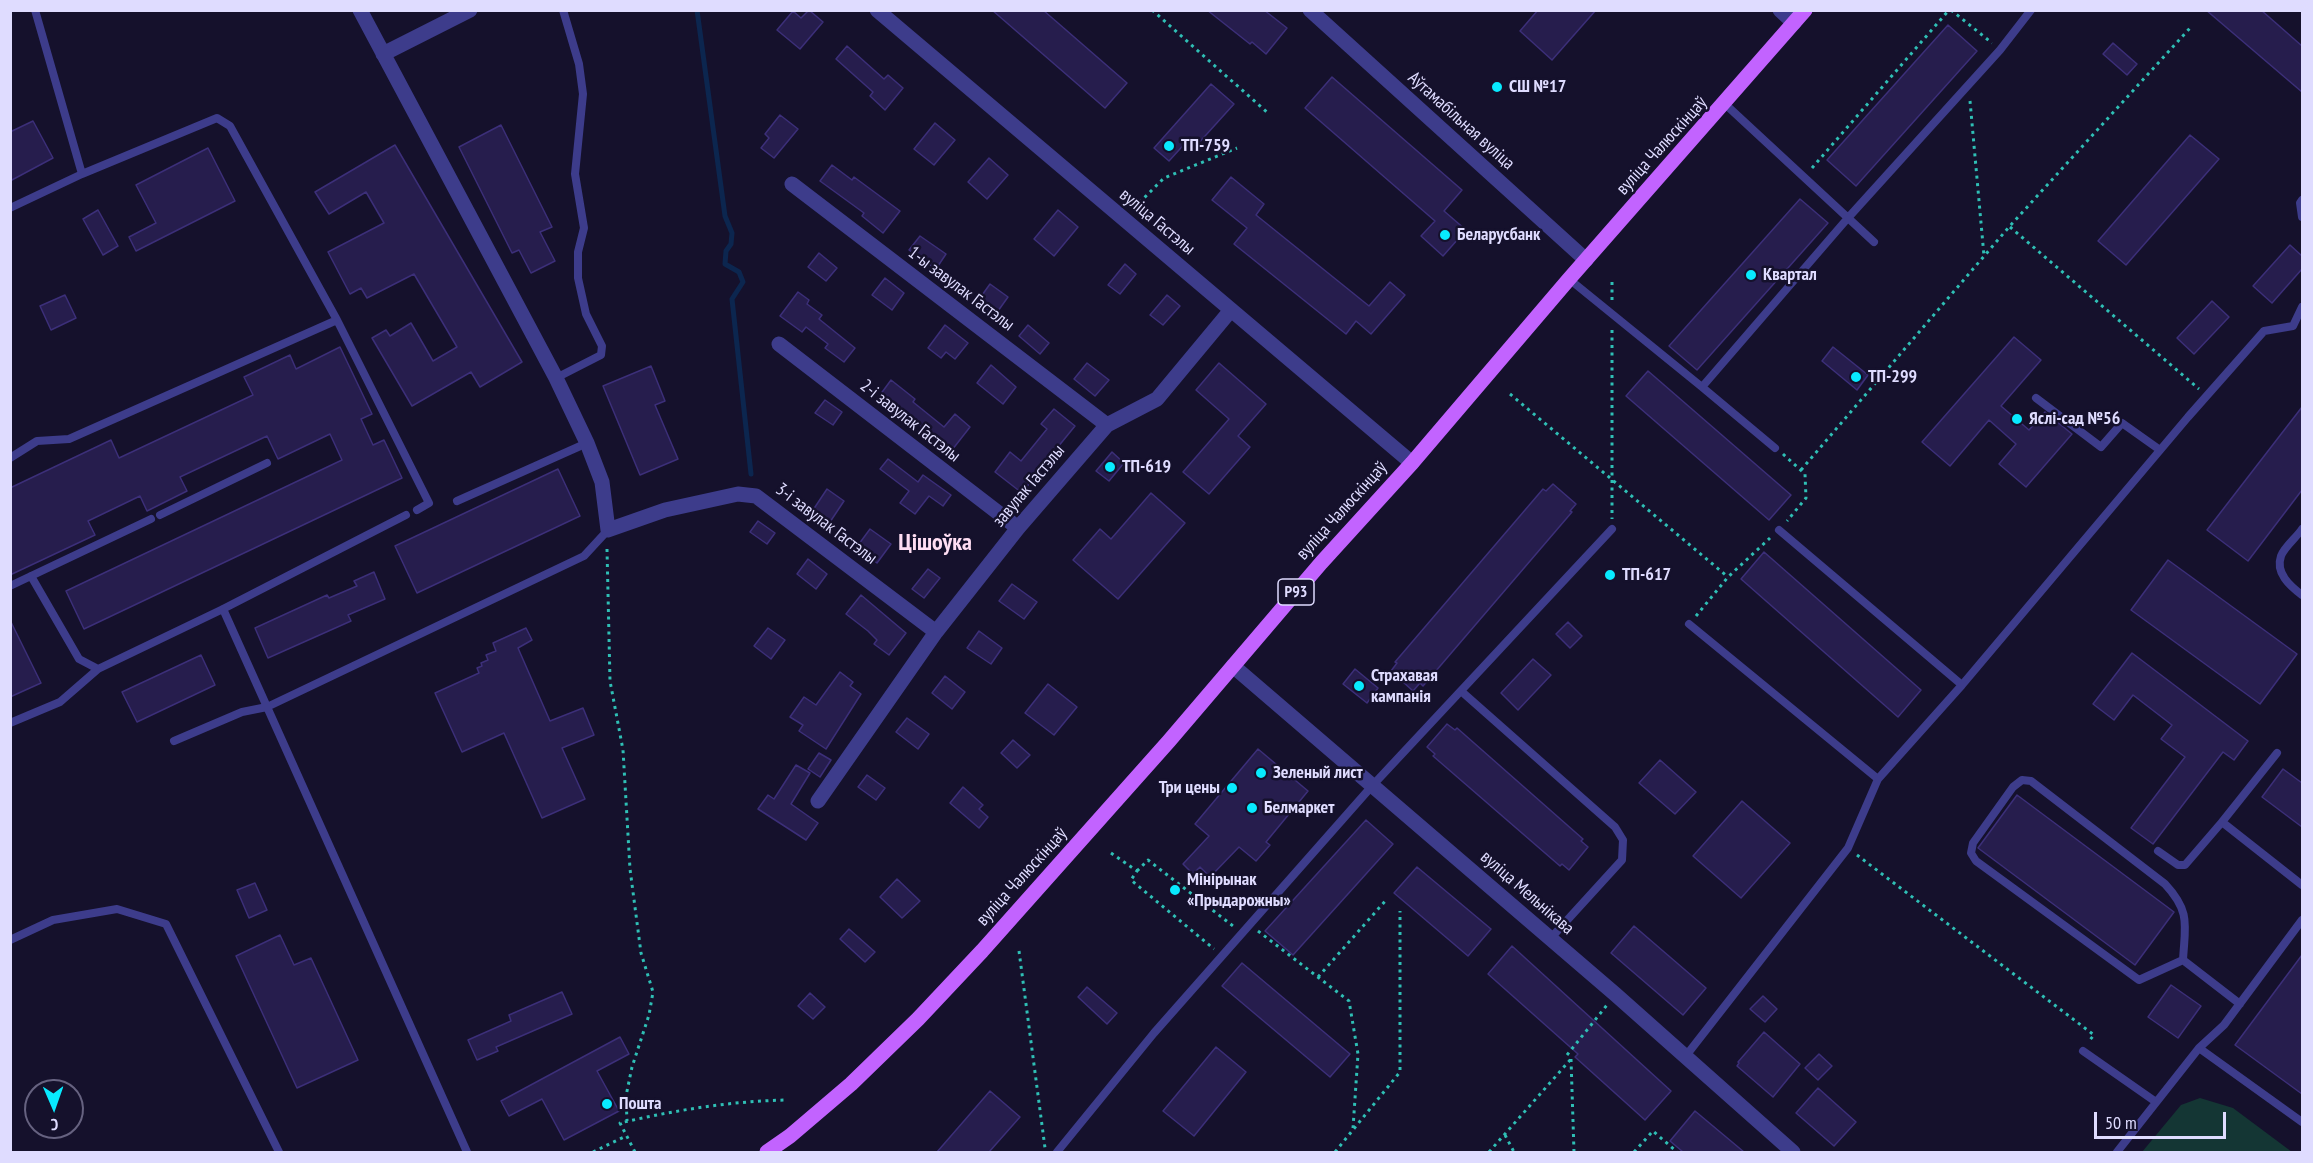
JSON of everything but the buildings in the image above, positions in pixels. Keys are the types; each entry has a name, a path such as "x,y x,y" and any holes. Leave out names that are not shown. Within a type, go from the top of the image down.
{"main road":[{"name":"вуліца Чалюскінцаў","path":"767,1152 790,1136 851,1084 926,1011 982,951 1138,776 1321,563 1412,463 1569,279 1725,104 1805,10"}],"street":[{"path":"360,10 556,378 587,442 602,482 608,530"},
{"path":"383,54 470,10"},
{"name":"вуліца Гастэлы","path":"877,10 1412,463"},
{"name":"Аўтамабільная вуліца","path":"1310,10 1586,260"},
{"path":"1780,10 1794,23"},
{"name":"1-ы завулак Гастэлы","path":"792,184 1107,425"},
{"name":"завулак Гастэлы","path":"818,801 936,632 1018,528 1107,425 1157,399 1231,310"},
{"name":"2-і завулак Гастэлы","path":"779,344 1018,528"},
{"name":"3-і завулак Гастэлы","path":"608,530 665,510 738,494 756,496 936,632"},
{"name":"вуліца Мельнікава","path":"1233,666 1615,994 1793,1152"}],"lane":[{"path":"35,10 82,174"},
{"path":"556,378 601,355 602,346 586,314 578,278 578,252 584,228 575,174 583,94 579,64 562,10"},
{"path":"1702,387 1847,219 2000,50 2031,10"},
{"path":"1725,104 1874,242"},
{"path":"10,208 82,174 217,118 230,126 337,320 429,503 417,510"},
{"path":"2302,200 2300,203 2302,216"},
{"path":"1569,279 1775,448"},
{"path":"1685,1057 1848,848 1878,779 1962,685 2160,450 2264,331 2293,326 2302,307"},
{"path":"10,458 37,441 69,439 337,320"},
{"path":"2036,398 2101,447 2122,423 2160,450"},
{"path":"458,501 587,442"},
{"path":"160,514 267,464"},
{"path":"10,723 60,702 98,669 224,609 406,515"},
{"path":"10,586 151,519"},
{"path":"174,741 242,712 267,707 584,556 608,530"},
{"path":"1057,1152 1154,1033 1372,786 1612,530"},
{"path":"1779,530 1962,685"},
{"path":"2302,530 2281,556 2281,574 2302,595"},
{"path":"31,576 79,659 98,669"},
{"path":"224,609 468,1152"},
{"path":"1689,624 1878,779"},
{"path":"1461,691 1615,827 1623,840 1622,860 1550,939"},
{"path":"2158,851 2178,865 2185,865 2277,753"},
{"path":"2022,780 2031,781 2165,884 2179,900 2185,919 2183,960 2139,980 1976,861 1971,854 1973,843 2013,787 2022,780"},
{"path":"2222,822 2302,885"},
{"path":"10,940 53,920 117,909 166,924 279,1152"},
{"path":"2117,1152 2199,1048 2224,1025 2302,920"},
{"path":"2183,960 2240,1004"},
{"path":"2199,1048 2302,1122"},
{"path":"2084,1050 2156,1102"}],"path":[{"path":"1152,10 1269,114"},
{"path":"1804,178 1950,10 2000,50"},
{"path":"1801,470 1984,256 2190,28"},
{"path":"1968,84 1984,256"},
{"path":"1124,219 1164,178 1237,148"},
{"path":"2010,227 2207,396"},
{"path":"1612,281 1612,530"},
{"path":"1510,394 1728,577"},
{"path":"1689,624 1728,577 1779,530 1806,498 1805,474 1775,448"},
{"path":"608,530 610,681 623,750 630,869 640,943 654,992 632,1067 626,1096 627,1121"},
{"path":"1848,848 2094,1035 2084,1050"},
{"path":"1111,853 1137,872"},
{"path":"1222,956 1131,880 1137,872 1148,860 1242,933"},
{"path":"1318,977 1387,899"},
{"path":"1335,1152 1400,1072 1400,910"},
{"path":"1249,925 1348,1001 1358,1054 1353,1130"},
{"path":"1019,951 1046,1152"},
{"path":"1567,1055 1615,994"},
{"path":"1489,1152 1571,1059 1574,1152"},
{"path":"635,1152 620,1123 679,1110 751,1101 788,1100"},
{"path":"1634,1152 1653,1131 1677,1152"},
{"path":"1505,1135 1514,1152"},
{"path":"594,1152 626,1136"}],"green space":[{"path":"2200,1098 2233,1108 2292,1152 2142,1152 2181,1105"}],"waterway":[{"path":"697,10 725,216 732,233 731,244 726,251 725,264 739,272 743,282 732,299 751,474"}],"place":[{"name":"СШ №17","path":"1497,87"},
{"name":"ТП-759","path":"1169,146"},
{"name":"Беларусбанк","path":"1445,235"},
{"name":"Квартал","path":"1751,275"},
{"name":"ТП-299","path":"1856,377"},
{"name":"Яслі-сад №56","path":"2017,419"},
{"name":"ТП-619","path":"1110,467"},
{"name":"ТП-617","path":"1610,575"},
{"name":"Страхавая кампанія","path":"1359,686"},
{"name":"Зеленый лист","path":"1261,773"},
{"name":"Три цены","path":"1232,788"},
{"name":"Белмаркет","path":"1252,808"},
{"name":"Мінірынак «Прыдарожны»","path":"1175,890"},
{"name":"Пошта","path":"607,1104"}],"district":[{"name":"Цішоўка","path":"935,543"}]}
